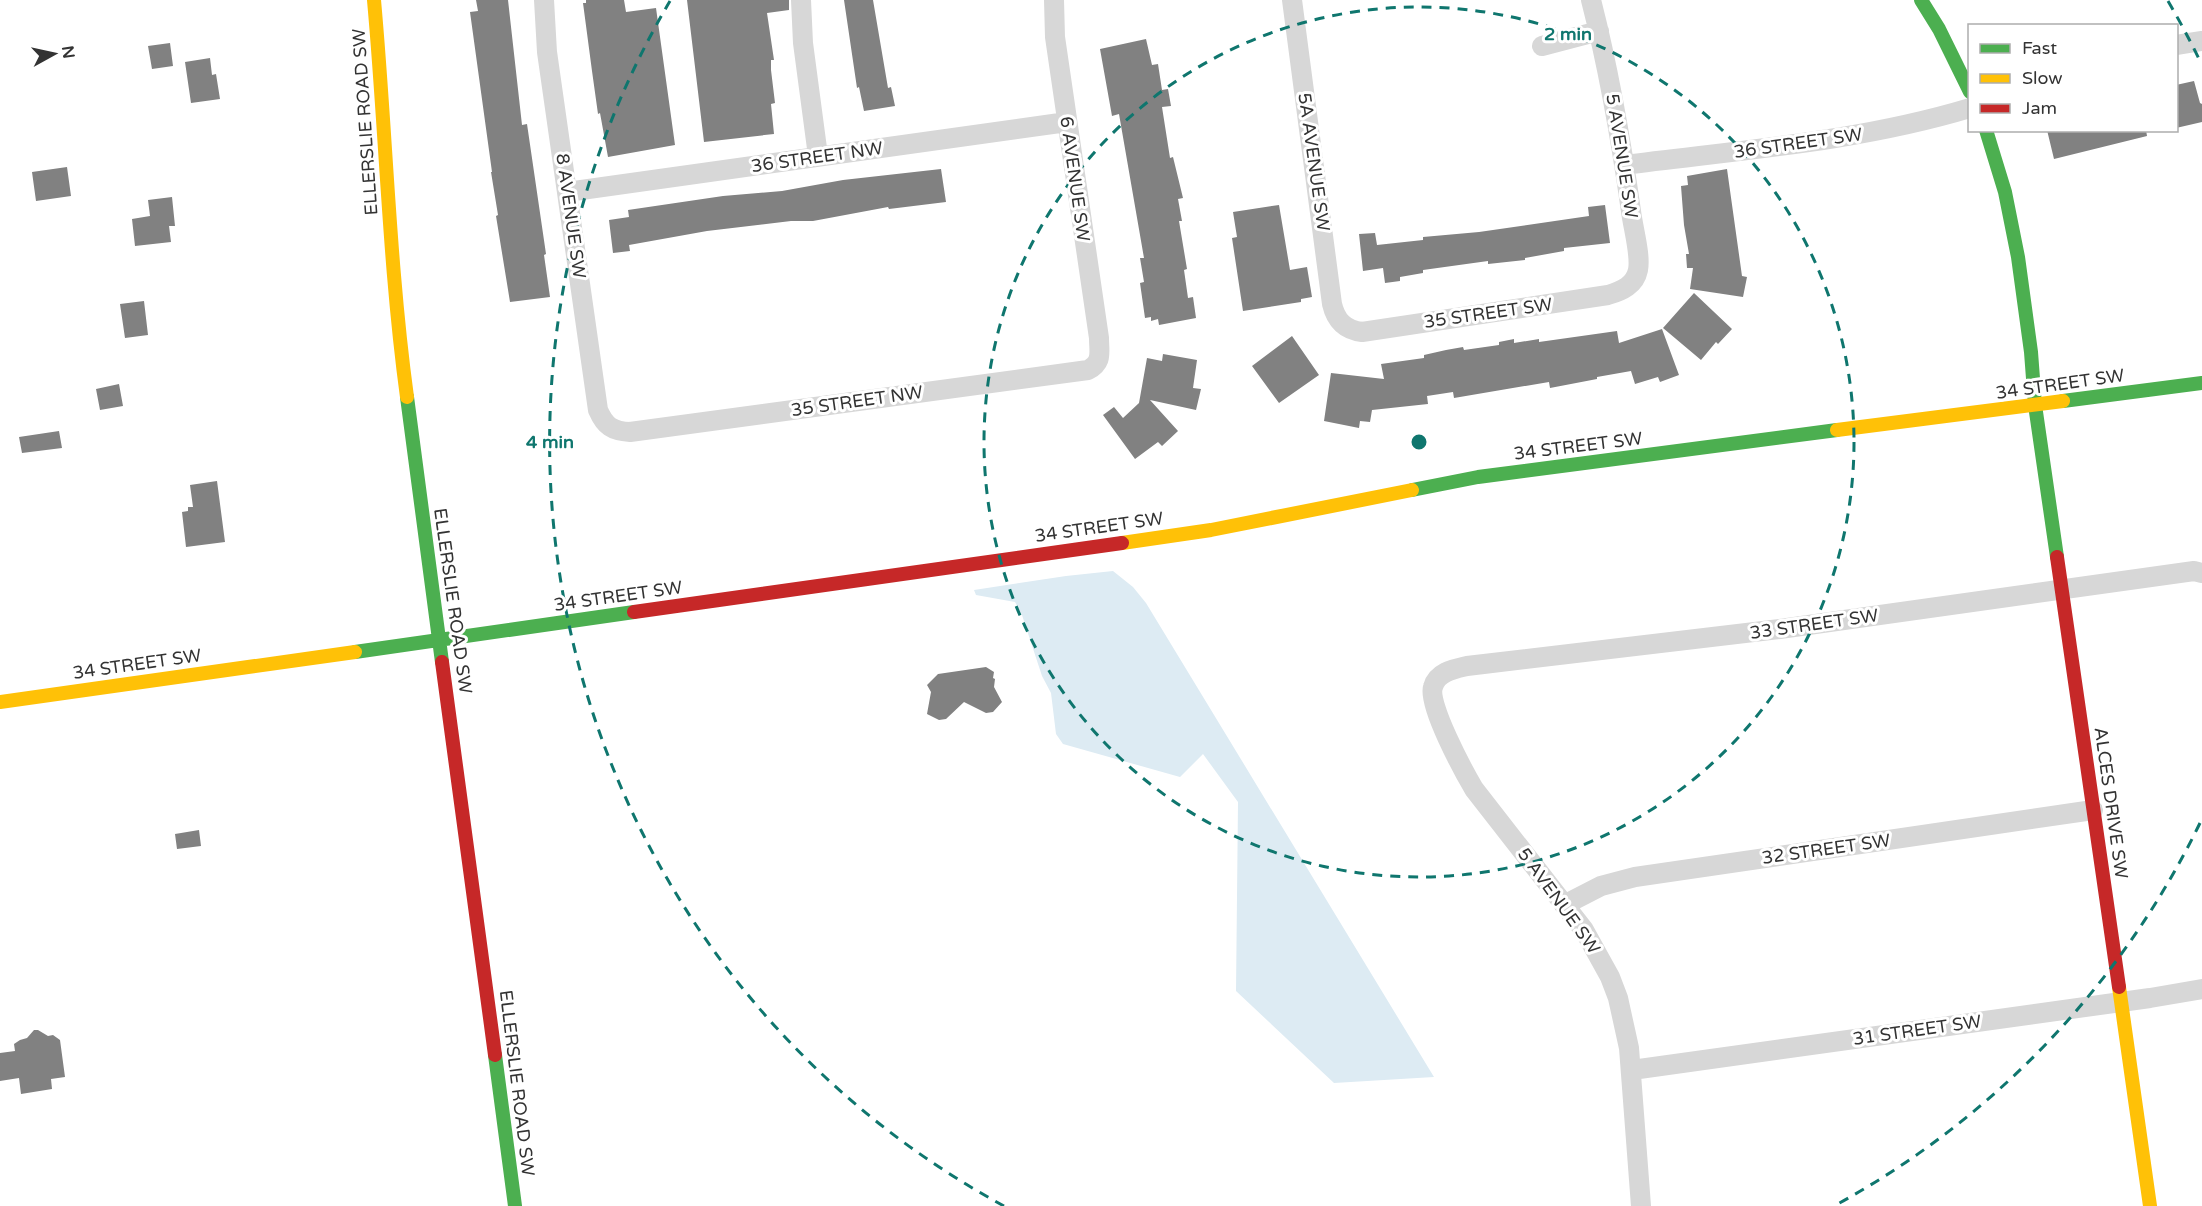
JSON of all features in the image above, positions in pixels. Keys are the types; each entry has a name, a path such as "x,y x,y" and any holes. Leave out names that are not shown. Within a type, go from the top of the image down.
{"main road":[{"name":"ELLERSLIE ROAD SW","path":"374,0 401,350 515,1206"},
{"path":"1921,0 1939,29 1968,88"},
{"name":"ALCES DRIVE SW","path":"1987,132 2001,178 2015,238 2034,374 2035,405 2150,1206"},
{"name":"34 STREET SW","path":"0,702 1221,528 1479,477 2202,383"}],"street":[{"name":"8 AVENUE SW","path":"544,0 547,52 598,410 603,422 609,428"},
{"path":"801,0 802,43 818,156"},
{"name":"6 AVENUE SW","path":"1054,0 1055,37 1099,338 1099,358"},
{"name":"5A AVENUE SW","path":"1292,0 1332,304 1340,322"},
{"name":"5 AVENUE SW","path":"1591,0 1624,165 1639,264 1634,281"},
{"path":"1542,46 1599,31"},
{"path":"2178,45 2202,41"},
{"name":"36 STREET SW","path":"1624,165 1825,140 1886,130 1968,109"},
{"name":"36 STREET NW","path":"567,192 1067,122"},
{"name":"35 STREET SW","path":"1340,322 1351,330 1362,332 1608,295 1626,288 1634,281"},
{"name":"35 STREET NW","path":"609,428 630,432 1088,370 1096,365 1099,358"},
{"name":"33 STREET SW","path":"1432,687 1442,675 1467,666 1769,630 2194,571 2202,573"},
{"name":"5 AVENUE SW","path":"1432,687 1442,723 1474,789 1588,937 1611,977 1625,1025 1632,1070 1641,1206"},
{"name":"32 STREET SW","path":"1564,905 1601,886 1635,877 2093,810"},
{"name":"31 STREET SW","path":"1632,1070 2202,989"}],"shaded area":[{"path":"1113,571 1133,587 1146,603 1434,1077 1334,1083 1236,991 1238,802 1203,754 1180,777 1063,744 1056,734 1051,693 1042,676 1022,615 1015,602 976,595 974,590"}],"building":[{"path":"476,0 508,0 522,125 527,124 550,297 510,302 496,216 498,215 470,12 478,11"},
{"path":"586,0 624,0 626,12 656,8 675,145 608,157 600,113 598,114 583,3 586,3"},
{"path":"687,0 789,0 789,10 767,13 774,60 771,60 771,70 775,103 771,104 774,134 704,142"},
{"path":"844,0 873,0 888,88 891,87 895,106 864,111 859,87 857,88"},
{"path":"1146,39 1152,65 1158,64 1162,90 1168,89 1171,106 1162,107 1170,158 1173,157 1183,198 1178,199 1182,221 1179,221 1187,269 1184,270 1188,298 1193,297 1196,318 1159,325 1158,319 1151,321 1151,317 1145,318 1140,283 1144,282 1140,258 1144,258 1119,114 1112,116 1100,49"},
{"path":"170,43 173,66 152,69 148,46"},
{"path":"210,58 212,75 216,74 220,99 191,103 185,62"},
{"path":"2194,81 2202,104 2202,122 2178,128 2178,85"},
{"path":"2047,132 2146,132 2147,136 2054,159"},
{"path":"67,167 71,196 36,201 32,172"},
{"path":"941,169 946,202 889,209 888,207 813,221 791,221 707,231 629,245 630,251 613,253 609,220 629,217 628,210 723,196 782,191 843,180"},
{"path":"1727,169 1742,276 1747,277 1743,297 1690,289 1693,268 1687,268 1686,254 1689,254 1681,186 1688,185 1687,176"},
{"path":"172,197 175,226 169,226 171,242 135,246 132,219 150,216 148,200"},
{"path":"1279,205 1290,270 1307,267 1312,297 1301,299 1301,302 1243,311 1232,238 1237,237 1233,212"},
{"path":"1605,205 1610,243 1564,248 1564,251 1525,258 1525,260 1488,264 1488,261 1423,270 1423,273 1400,277 1400,281 1385,283 1383,268 1363,271 1359,234 1375,233 1377,245 1423,240 1423,237 1479,232 1589,216 1588,207"},
{"path":"1694,293 1732,329 1718,344 1716,342 1701,360 1663,328"},
{"path":"144,301 148,335 125,338 120,304"},
{"path":"1662,329 1679,375 1660,382 1658,377 1635,384 1631,371 1550,388 1549,382 1454,398 1453,392 1427,396 1428,404 1372,410 1370,422 1360,421 1359,428 1324,421 1331,373 1384,379 1381,364 1424,358 1424,355 1446,350 1499,345 1499,342 1514,339 1514,343 1539,339 1539,342 1617,331 1619,343"},
{"path":"1292,336 1319,375 1279,403 1252,366"},
{"path":"1163,354 1197,360 1193,388 1201,389 1196,410 1150,400 1178,431 1162,446 1158,442 1135,459 1103,415 1114,407 1123,418 1139,403 1147,358 1162,361"},
{"path":"119,384 123,406 100,410 96,389"},
{"path":"59,431 62,448 22,453 19,437"},
{"path":"217,481 225,542 186,547 182,512 188,511 188,507 193,507 190,485"},
{"path":"986,667 994,672 994,687 1002,702 993,712 986,713 964,702 946,719 939,720 927,714 931,692 927,685 938,674"},
{"path":"199,830 201,846 177,849 175,834"},
{"path":"34,1030 48,1036 53,1035 60,1040 65,1077 51,1079 52,1089 21,1094 19,1078 0,1081 0,1053 15,1051 14,1044 27,1038"}],"traffic: fast":[{"path":"1921,0 1939,29 1968,88"},
{"path":"1987,132 2005,192 2018,257 2031,352 2035,405 2057,557"},
{"path":"2063,401 2202,383"},
{"path":"407,397 442,662"},
{"path":"1412,490 1478,477 1837,430"},
{"path":"355,652 634,612"},
{"path":"495,1055 515,1206"}],"traffic: slow":[{"path":"374,0 396,298 407,397"},
{"path":"1837,430 2063,401"},
{"path":"1122,543 1211,530 1412,490"},
{"path":"0,702 355,652"},
{"path":"2119,987 2150,1206"}],"traffic: jam":[{"path":"634,612 1122,543"},
{"path":"2057,557 2119,987"},
{"path":"442,662 495,1055"}]}
